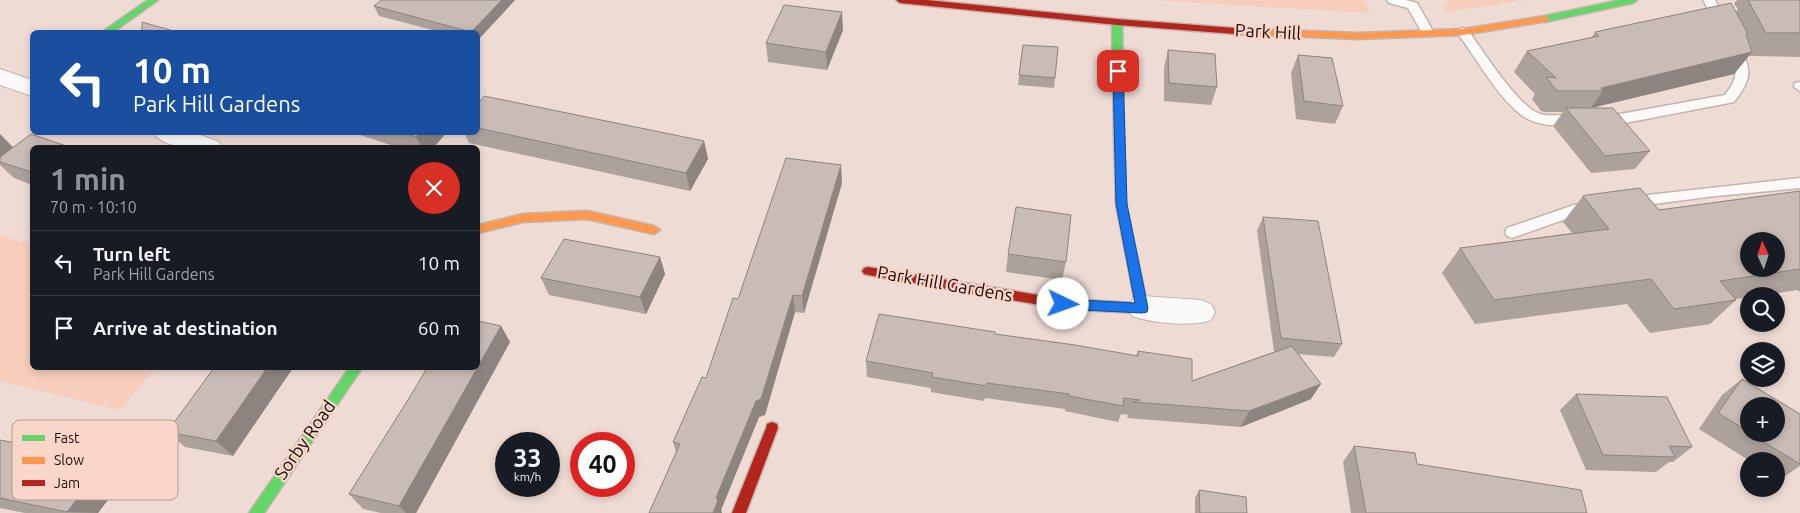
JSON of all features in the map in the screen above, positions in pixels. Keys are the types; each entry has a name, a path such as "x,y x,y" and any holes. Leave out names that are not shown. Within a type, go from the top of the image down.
{"street":[{"path":"111,30 154,0"},
{"name":"Park Hill","path":"900,0 1117,22 1292,34 1357,36 1463,32 1603,3 1633,0"},
{"path":"1117,22 1122,204 1142,308"},
{"path":"0,77 30,87"},
{"path":"173,135 202,145"},
{"path":"480,229 523,218 587,215 654,230"},
{"name":"Park Hill Gardens","path":"868,271 1063,304 1201,312"},
{"name":"Sorby Road","path":"256,513 355,370"},
{"path":"739,513 772,428"}],"lane":[{"path":"1393,0 1417,3 1428,33"},
{"path":"1463,32 1514,99 1528,114 1545,120 1620,119 1728,99 1742,82 1742,63 1709,0"},
{"path":"1512,232 1579,209 1715,191 1800,184"}],"shaded area":[{"path":"1154,0 1362,0 1369,8 1367,13"},
{"path":"1448,0 1524,0 1448,12 1443,9"},
{"path":"0,236 30,244 30,370 153,370 120,410 0,381"}],"building":[{"path":"381,0 502,0 473,30 464,30 374,6"},
{"path":"1748,0 1800,0 1800,33 1766,33"},
{"path":"1731,3 1748,34 1746,34 1752,52 1601,88 1603,91 1556,90 1546,77 1556,78 1527,51 1599,36 1595,32"},
{"path":"784,5 842,12 826,52 766,43"},
{"path":"142,22 170,30 142,30"},
{"path":"1023,45 1058,47 1055,78 1019,75"},
{"path":"1168,50 1215,54 1217,87 1169,83"},
{"path":"1298,55 1332,58 1343,106 1304,101"},
{"path":"484,96 704,141 686,173 480,128 480,101"},
{"path":"1566,108 1613,108 1650,151 1605,156"},
{"path":"30,135 63,145 30,145 30,171 0,162 0,157"},
{"path":"786,158 841,165 802,296 793,295 761,399 756,401 716,498 718,500 713,513 649,513 680,444 673,442 702,377 706,378 733,298 738,299"},
{"path":"1640,188 1659,210 1800,191 1800,269 1785,271 1785,232 1740,232 1740,278 1720,281 1736,300 1674,309 1651,279 1494,300 1460,248 1609,229 1583,196"},
{"path":"1016,207 1071,215 1066,262 1008,254"},
{"path":"1263,217 1318,221 1342,344 1281,338"},
{"path":"564,239 660,257 640,297 541,278"},
{"path":"879,314 1138,356 1138,351 1192,359 1192,381 1292,346 1321,384 1249,411 1133,402 1140,400 1124,398 1123,406 1069,396 1069,394 987,383 986,386 932,377 933,373 866,361"},
{"path":"480,321 501,326 480,363"},
{"path":"213,370 266,370 216,441 178,434 178,420 176,420"},
{"path":"426,370 476,370 399,506 349,494"},
{"path":"1740,382 1740,387 1755,387 1772,397 1740,397 1740,426 1718,413"},
{"path":"1576,394 1667,397 1692,447 1669,446 1675,457 1603,455"},
{"path":"1785,405 1800,414 1800,464 1785,455 1785,452 1780,452 1764,442 1785,442"},
{"path":"0,440 12,442 12,500 76,500 67,512 0,498"},
{"path":"1354,446 1415,453 1417,464 1581,490 1587,513 1366,513"},
{"path":"1199,490 1246,497 1247,513 1200,513"}],"traffic: fast":[{"path":"111,30 154,0"},
{"path":"1545,19 1633,0"},
{"path":"1117,22 1119,133"},
{"path":"256,513 355,370"}],"traffic: slow":[{"path":"1235,31 1357,36 1463,32 1545,19"},
{"path":"1099,306 1142,308 1121,204 1119,133"},
{"path":"480,229 523,218 587,215 654,230"}],"traffic: jam":[{"path":"900,0 1117,22 1235,31"},
{"path":"868,271 1063,304 1099,306"},
{"path":"739,513 772,428"}],"route":[{"path":"1063,304 1142,308 1122,204 1118,71"}]}
